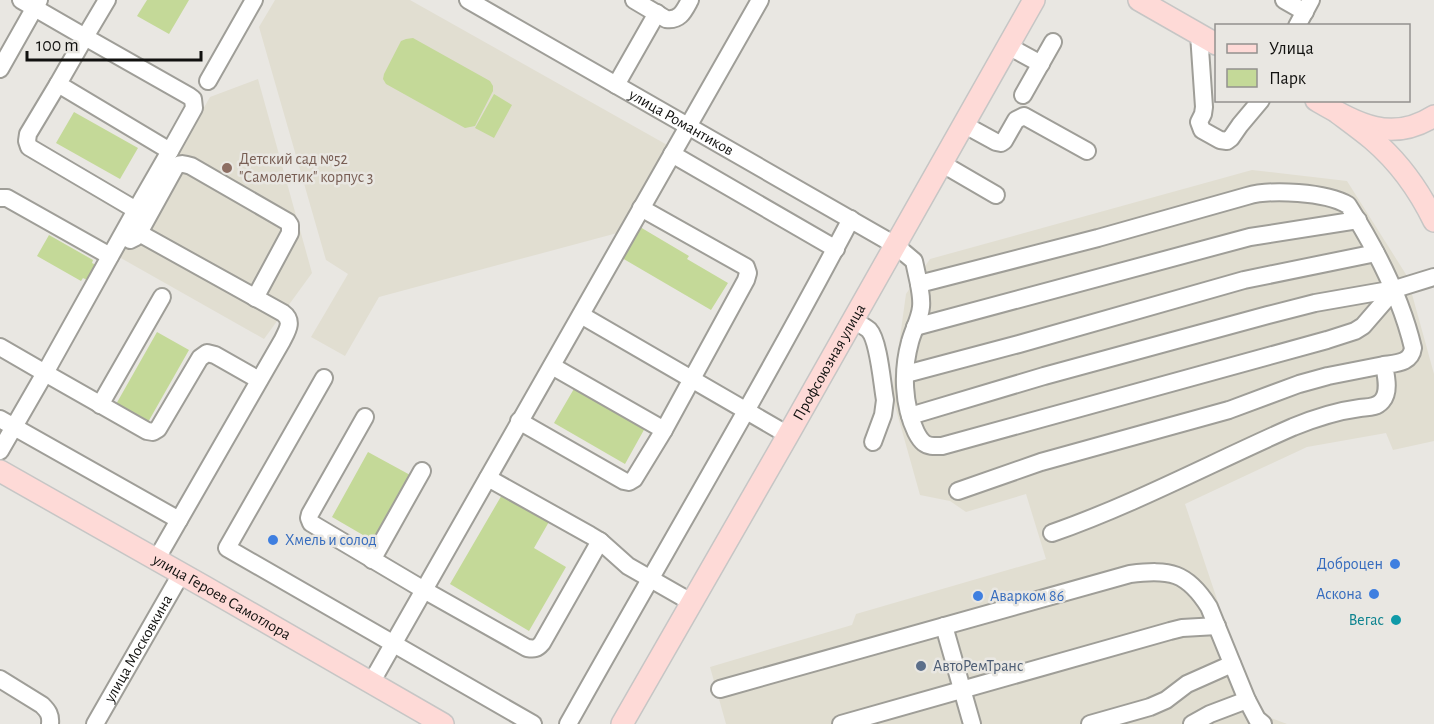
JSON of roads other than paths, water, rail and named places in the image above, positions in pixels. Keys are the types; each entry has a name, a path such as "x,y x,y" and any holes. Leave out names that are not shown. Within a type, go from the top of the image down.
{"main road":[{"name":"Профсоюзная улица","path":"622,724 1034,0"},
{"path":"1139,0 1208,39"},
{"path":"1319,102 1361,124 1378,129 1395,130 1428,122"},
{"path":"1338,113 1373,140 1404,172 1418,191 1434,221"},
{"path":"1428,122 1405,133 1398,145 1398,160 1404,172 1417,181 1434,182"},
{"name":"улица Героев Самотлора","path":"0,471 443,724"}],"street":[{"path":"106,0 28,134 27,141 29,147 34,151 136,210"},
{"path":"208,81 254,0"},
{"name":"улица Романтиков","path":"468,0 894,245 914,261 919,284"},
{"path":"634,0 666,19 676,19 680,16 690,0"},
{"path":"371,683 760,0"},
{"path":"1284,0 1304,12"},
{"path":"0,69 32,3 85,37 189,96 193,99 194,108 45,373 7,423 0,451"},
{"path":"616,85 657,14"},
{"path":"1208,39 1204,107 1199,122 1202,130 1220,140 1227,141 1259,102"},
{"path":"1023,95 1053,42"},
{"path":"1008,46 1041,64"},
{"path":"58,84 170,151"},
{"path":"963,124 1001,143 1016,120 1024,116 1087,151"},
{"path":"672,154 836,249"},
{"path":"941,163 996,195"},
{"path":"121,238 133,239 139,233 176,166 180,164 191,166 290,225 290,233 255,298"},
{"path":"958,491 1041,462 1229,410 1299,384 1405,361 1413,353 1412,342 1395,289 1358,220 1348,205 1325,196 1281,192 1257,193 1098,238 919,284 921,307 907,355 905,400 919,438 929,446 942,446 1355,331 1363,326 1395,289"},
{"path":"0,198 7,198 111,256"},
{"path":"519,421 629,482 634,478 664,430 748,273 746,267 641,208"},
{"path":"568,724 851,219"},
{"path":"915,327 1250,237 1358,220"},
{"path":"139,233 287,316 289,323 282,341 156,560"},
{"path":"906,374 1244,280 1376,253"},
{"path":"910,416 1258,317 1315,303 1395,289 1434,277"},
{"path":"100,405 162,297"},
{"path":"581,315 788,435"},
{"path":"853,320 868,330 876,350 885,408 873,442"},
{"path":"0,347 100,405 147,431 153,432 158,429 200,358 207,353 215,355 259,380"},
{"path":"1052,533 1085,522 1131,502 1313,419 1334,413 1374,407 1385,395 1387,386 1384,365"},
{"path":"552,366 664,430"},
{"path":"324,378 227,548 533,724"},
{"path":"365,417 309,518 311,523 527,648 538,647 600,541"},
{"path":"7,423 179,520"},
{"path":"372,560 422,471"},
{"path":"488,478 600,541 628,566 691,602"},
{"path":"720,689 1131,574 1165,572 1181,576 1200,593 1209,607 1247,700 1257,719 1263,724"},
{"name":"улица Московкина","path":"95,724 182,574"},
{"path":"944,626 972,724"},
{"path":"841,724 1170,631 1217,626"},
{"path":"1090,724 1150,707 1166,700 1187,684 1232,664"},
{"path":"0,679 42,705 47,710 50,724"},
{"path":"1192,724 1210,714 1247,700"}],"place":[{"name":"Детский сад №52 \"Самолетик\" корпус 3","path":"227,168"},
{"name":"Хмель и солод","path":"273,540"},
{"name":"Доброцен","path":"1395,564"},
{"name":"Аскона","path":"1374,594"},
{"name":"Аварком 86","path":"978,596"},
{"name":"Вегас","path":"1396,620"},
{"name":"АвтоРемТранс","path":"921,666"}]}
